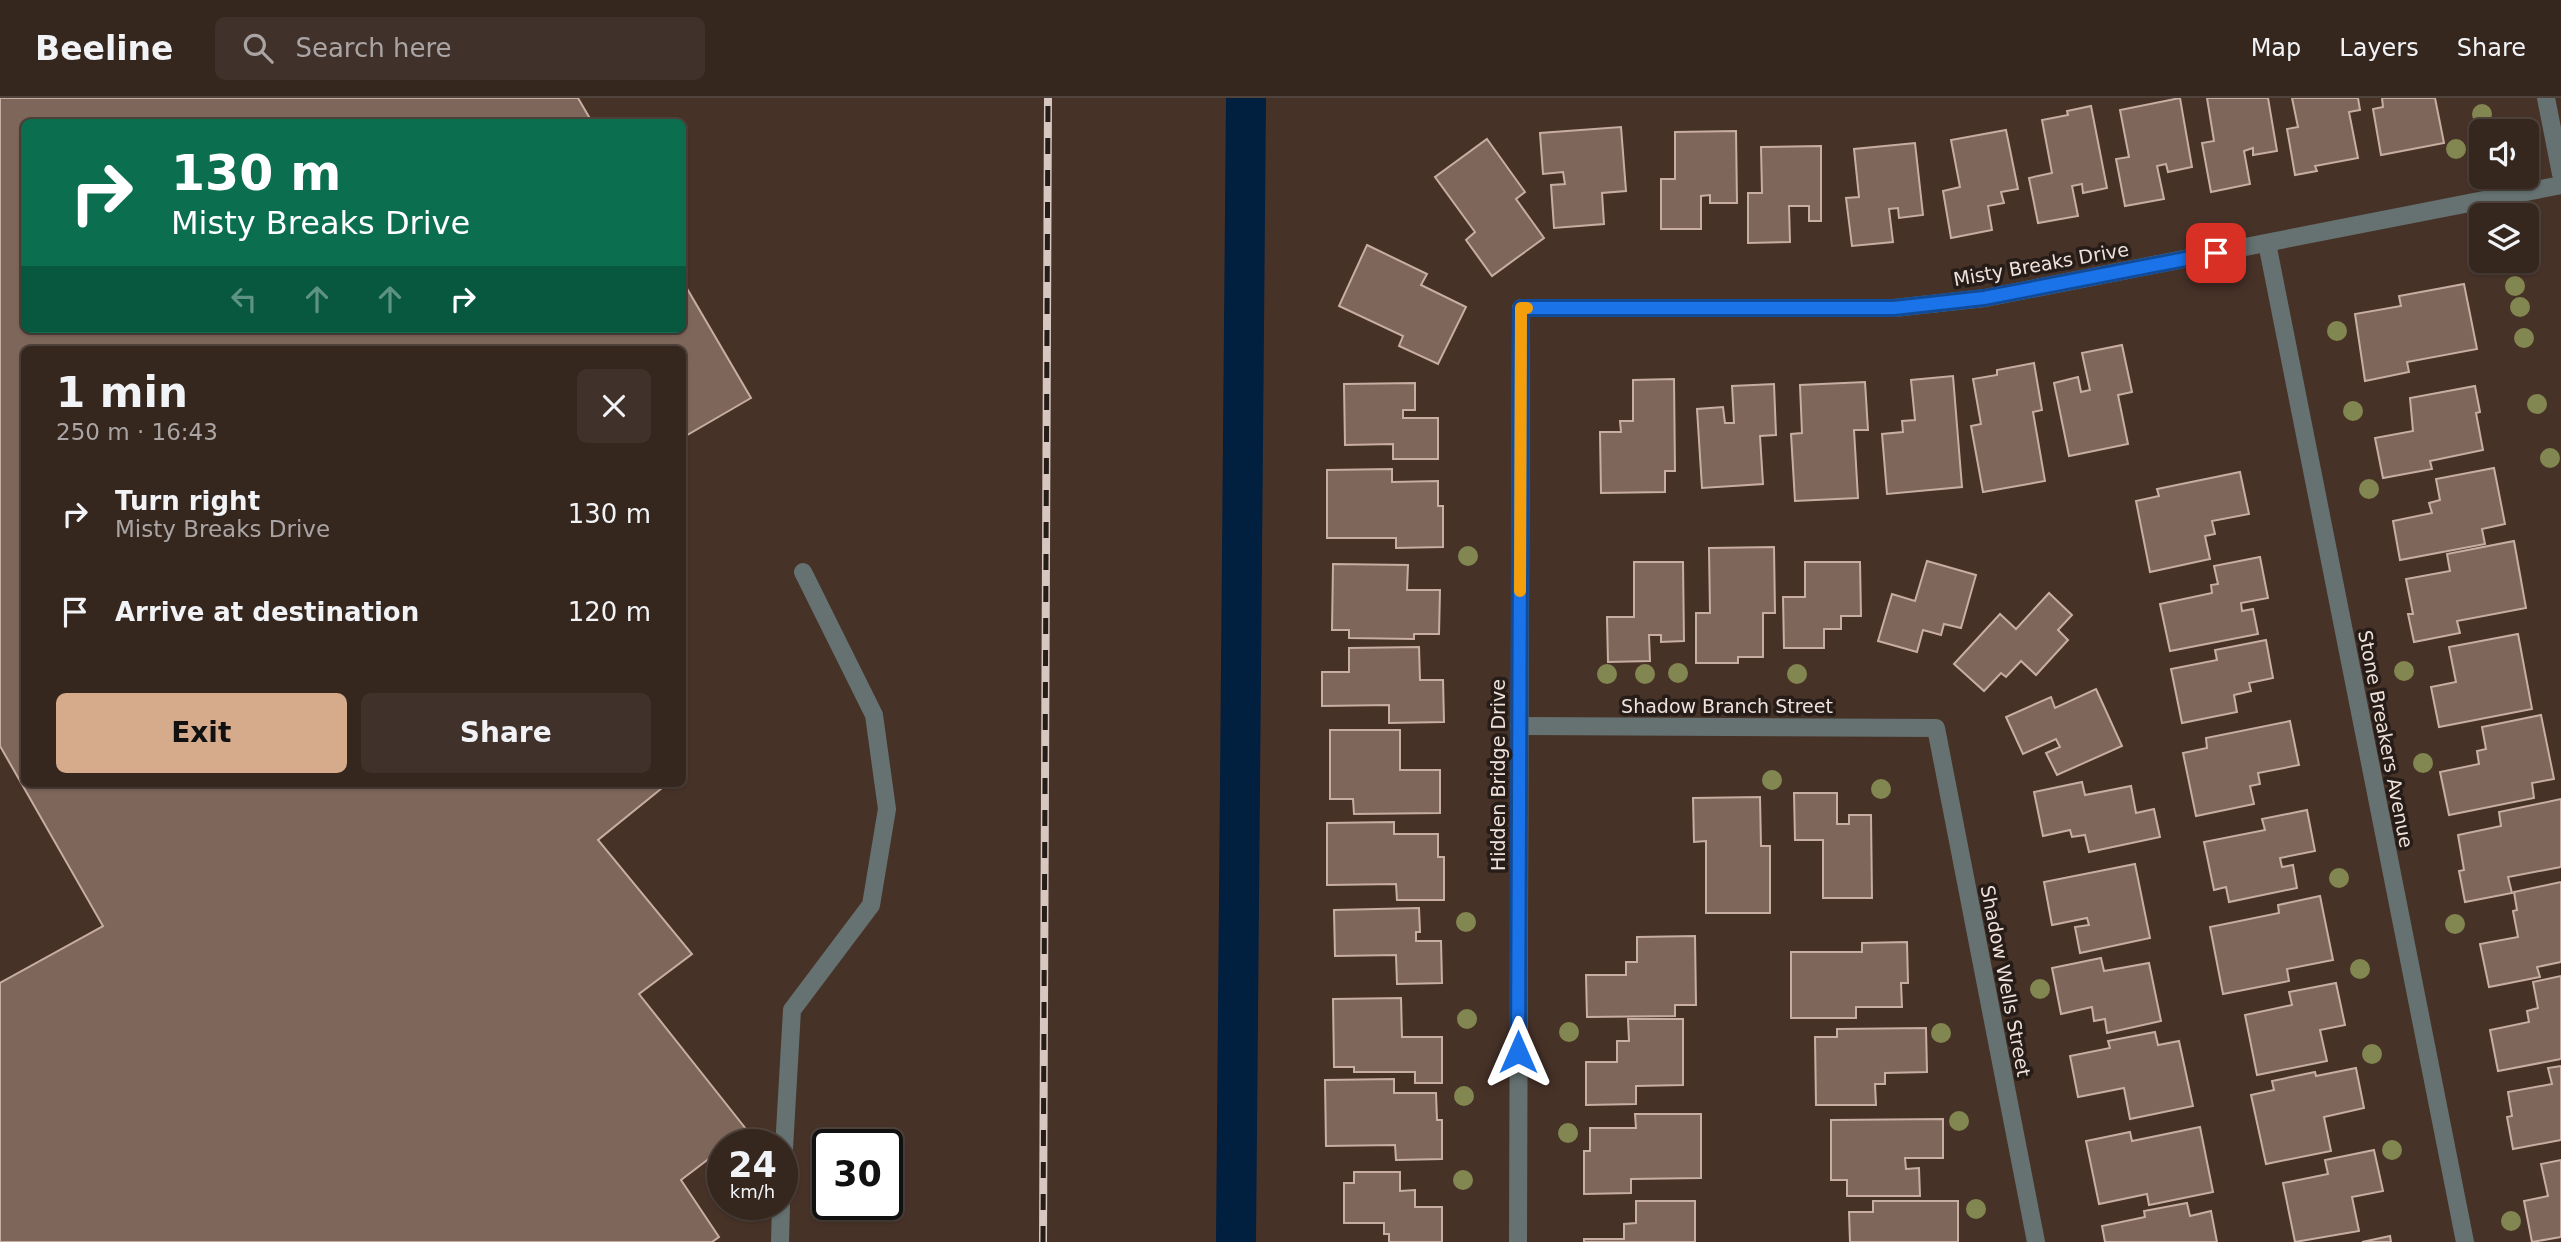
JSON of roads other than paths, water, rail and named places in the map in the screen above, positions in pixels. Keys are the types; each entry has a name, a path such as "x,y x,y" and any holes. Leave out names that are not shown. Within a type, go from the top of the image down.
{"street":[{"path":"2546,98 2561,174"},
{"name":"Misty Breaks Drive","path":"1521,308 1894,308 1984,298 2561,185"},
{"name":"Stone Breakers Avenue","path":"2267,243 2465,1242"},
{"name":"Hidden Bridge Drive","path":"1518,1242 1521,308"},
{"path":"785,1129 792,1010 871,905 887,808 874,715 803,572"},
{"name":"Shadow Branch Street","path":"1519,726 1936,728"},
{"name":"Shadow Wells Street","path":"1936,728 2036,1242"},
{"path":"780,1242 781,1220"}],"waterway":[{"path":"1236,1242 1246,98"}],"railway":[{"path":"1043,1242 1048,98"}]}
